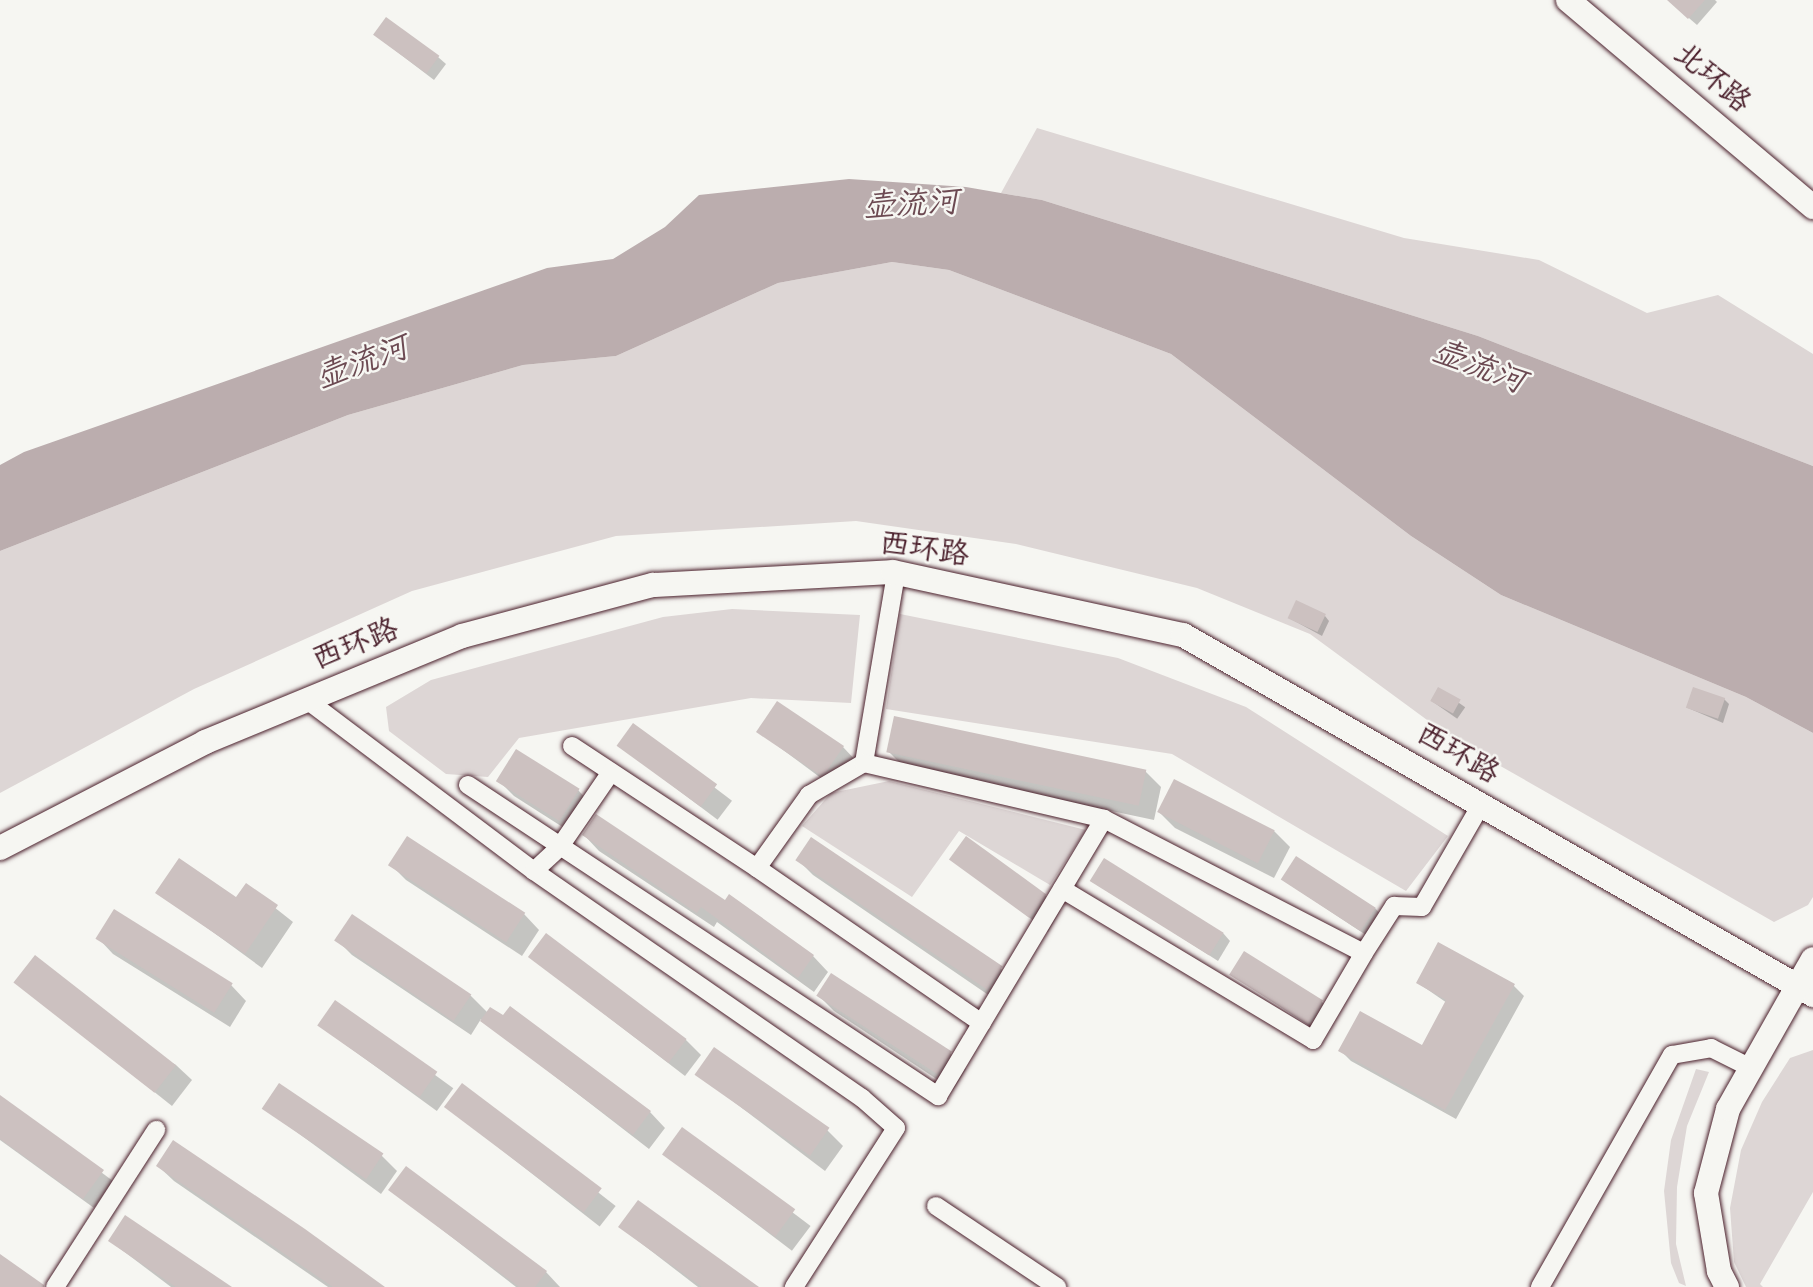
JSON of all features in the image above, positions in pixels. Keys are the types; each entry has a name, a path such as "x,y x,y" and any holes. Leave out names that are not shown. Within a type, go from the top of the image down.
{"main road":[{"name":"北环路","path":"1568,0 1813,207"},
{"name":"西环路","path":"0,848 205,742 462,636 653,585 897,573 1183,635 1804,989"},
{"path":"1727,1287 1718,1271 1706,1192 1728,1109 1804,989 1813,959"}],"street":[{"path":"864,763 897,573"},
{"path":"307,700 534,871 862,1098 896,1128 794,1287"},
{"path":"572,746 757,868 982,1023"},
{"path":"757,868 809,795 864,763 1104,819 1364,953"},
{"path":"534,871 559,848 611,772"},
{"path":"468,785 559,848 938,1096 1104,819"},
{"path":"1062,889 1313,1040 1394,906 1422,907 1480,805"},
{"path":"1540,1287 1672,1055 1710,1048 1753,1069"},
{"path":"55,1287 156,1130"},
{"path":"936,1206 1057,1287"}],"shaded area":[{"path":"1037,128 1404,238 1539,260 1647,313 1718,295 1813,354 1813,466 1478,336 1042,200 1001,193"},
{"path":"892,262 949,270 1171,354 1411,536 1501,595 1746,697 1813,733 1813,897 1808,905 1774,922 1453,739 1310,634 1197,588 1016,544 856,521 616,536 412,591 194,689 0,793 0,551 348,415 523,365 616,356 778,283"},
{"path":"732,609 860,615 851,703 751,698 519,738 488,777 446,774 389,731 386,707 431,680 663,617"},
{"path":"900,614 1118,658 1246,707 1448,836 1406,891 1172,754 886,709"},
{"path":"889,781 1086,830 1050,885 959,831 912,897 802,826 831,793"},
{"path":"1813,1050 1813,1192 1760,1284 1763,1287 1746,1287 1734,1262 1730,1208 1741,1150 1762,1102 1790,1058"},
{"path":"1696,1069 1709,1072 1687,1126 1677,1187 1676,1244 1686,1286 1679,1283 1671,1263 1664,1191 1671,1140"}],"water":[{"name":"壶流河","path":"849,179 966,187 1042,200 1478,336 1813,466 1813,733 1746,697 1501,595 1411,536 1171,354 949,270 892,262 778,283 616,356 523,365 348,415 0,551 0,465 24,452 547,268 613,259 665,227 699,195"}],"building":[{"path":"1667,0 1705,0 1688,19"},
{"path":"386,17 439,56 426,74 373,35"},
{"path":"1296,600 1326,614 1317,632 1288,618"},
{"path":"1438,687 1461,700 1453,714 1430,701"},
{"path":"1693,687 1725,698 1718,719 1686,708"},
{"path":"777,701 844,746 826,772 820,775 756,732"},
{"path":"894,716 1146,770 1139,806 886,752"},
{"path":"633,723 717,784 701,807 617,746"},
{"path":"516,749 580,789 559,821 496,781"},
{"path":"1174,779 1275,830 1258,863 1157,812"},
{"path":"596,814 725,900 729,894 814,955 798,978 701,907 697,913 582,835"},
{"path":"407,836 525,913 506,942 388,865"},
{"path":"966,836 1046,894 1029,918 949,859"},
{"path":"811,837 1003,966 987,989 795,860"},
{"path":"1296,856 1376,908 1360,931 1281,879"},
{"path":"179,858 236,897 246,883 278,905 245,954 155,893"},
{"path":"1104,858 1224,933 1209,956 1090,881"},
{"path":"114,909 233,983 214,1013 95,939"},
{"path":"352,914 471,995 453,1021 334,941"},
{"path":"546,933 687,1039 669,1063 528,957"},
{"path":"1438,942 1515,984 1445,1110 1338,1051 1360,1011 1422,1045 1446,1000 1416,983"},
{"path":"1244,951 1323,1000 1308,1024 1229,975"},
{"path":"35,955 176,1065 155,1093 13,983"},
{"path":"831,973 952,1051 937,1074 816,996"},
{"path":"335,1000 437,1072 420,1097 317,1025"},
{"path":"510,1006 651,1111 633,1135 480,1021 490,1007 503,1015"},
{"path":"714,1047 830,1128 810,1156 694,1075"},
{"path":"279,1083 383,1153 366,1179 262,1109"},
{"path":"462,1083 602,1188 584,1212 444,1107"},
{"path":"0,1095 104,1170 83,1199 0,1139"},
{"path":"682,1127 795,1209 775,1237 662,1155"},
{"path":"173,1140 385,1287 333,1287 156,1166"},
{"path":"406,1166 547,1271 535,1287 519,1287 388,1190"},
{"path":"638,1200 759,1287 702,1287 618,1227"},
{"path":"125,1215 232,1287 176,1287 108,1241"},
{"path":"0,1254 44,1285 44,1287 0,1287"}]}
